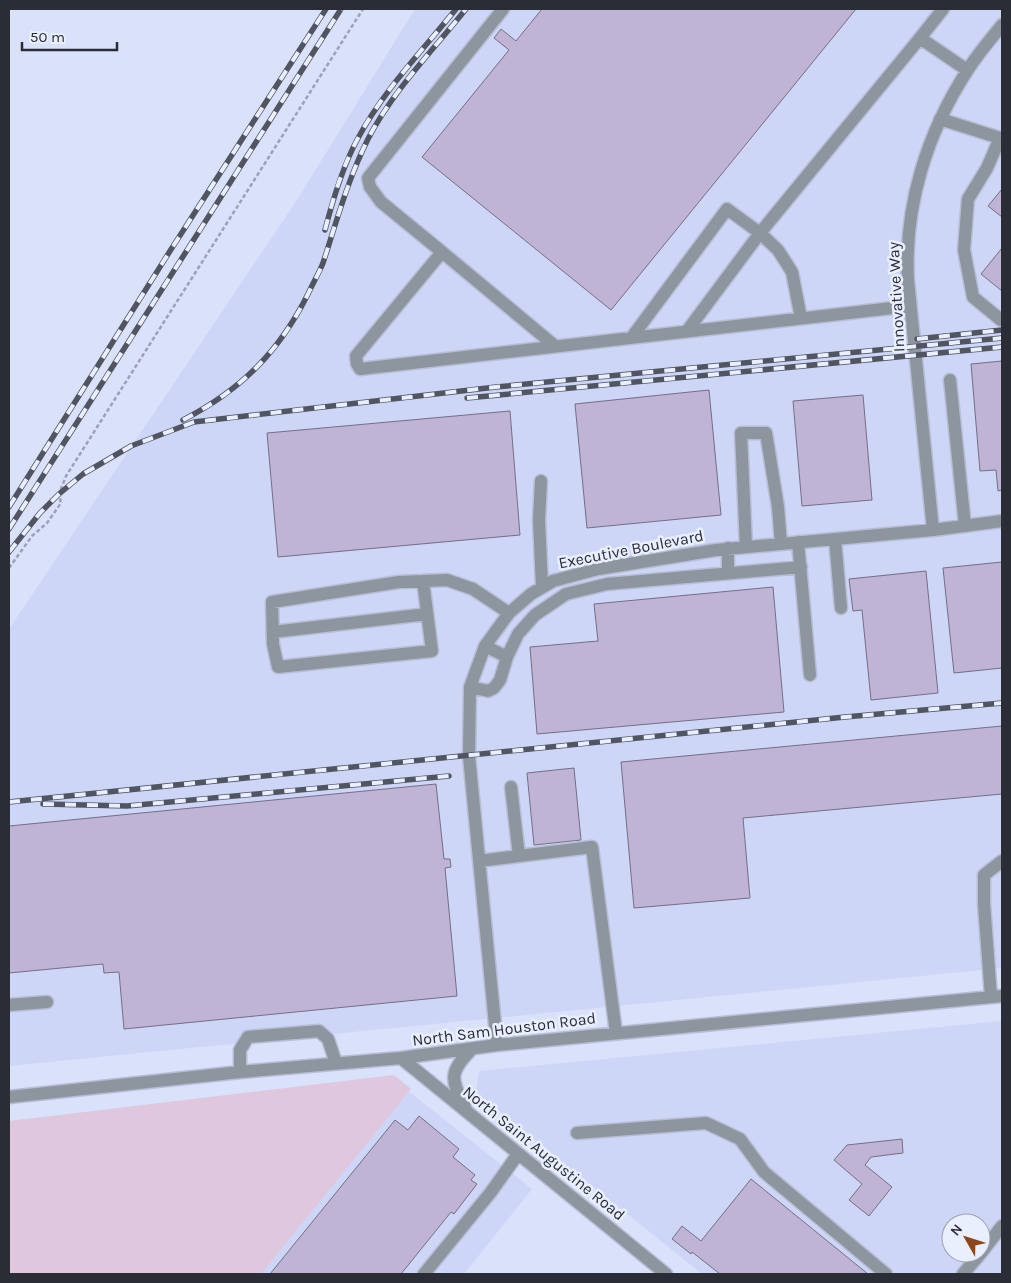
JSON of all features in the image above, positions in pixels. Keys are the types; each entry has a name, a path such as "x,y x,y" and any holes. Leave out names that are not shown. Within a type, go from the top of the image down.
{"street":[{"path":"503,9 368,178 370,187 382,202 555,346"},
{"path":"687,331 760,233 944,9"},
{"name":"Innovative Way","path":"933,530 906,257 909,224 916,186 940,119 967,70 1002,26"},
{"path":"920,38 967,70"},
{"path":"940,119 1001,136 988,168 968,199 964,250 973,297 1001,320"},
{"path":"632,337 727,209 760,233 778,250 792,272 801,318"},
{"path":"442,252 356,356 360,369 910,306"},
{"path":"950,380 965,526"},
{"path":"746,547 741,433 766,433 778,507 781,544"},
{"path":"541,481 539,520 542,587"},
{"name":"Executive Boulevard","path":"497,1045 469,756 470,687 485,646 509,613 542,587 560,579 598,569 728,548 933,530 1002,521"},
{"path":"835,539 841,608"},
{"path":"798,542 810,675"},
{"path":"728,548 728,573"},
{"path":"470,687 488,691 494,688 500,680 507,657 518,634 535,615 566,594 607,584 801,568"},
{"path":"560,579 566,594"},
{"path":"423,581 432,651 278,667 273,644 272,602 399,582 423,581 447,580 473,589 509,613"},
{"path":"273,632 427,614"},
{"path":"485,646 507,657"},
{"path":"511,786 519,856"},
{"path":"479,862 592,847 616,1033"},
{"path":"996,996 984,904 984,875 1002,861"},
{"name":"North Sam Houston Road","path":"9,1097 240,1072 401,1058 497,1045 996,996"},
{"path":"9,1005 46,1002"},
{"path":"240,1072 240,1050 248,1037 319,1031 328,1039 336,1063"},
{"path":"469,1113 455,1088 454,1076 456,1066 472,1049"},
{"name":"North Saint Augustine Road","path":"401,1058 666,1274"},
{"path":"577,1133 706,1123 740,1139 764,1172 886,1274"},
{"path":"424,1274 491,1192 518,1154"},
{"path":"991,1240 1002,1226"},
{"path":"964,1274 973,1263"}],"path":[{"path":"9,568 32,536 47,523 61,503 59,494 66,476 364,9"}],"shaded area":[{"path":"415,9 1002,9 1002,968 9,1066 9,629 297,200"},
{"path":"1002,1021 1002,1274 702,1274 476,1092 479,1071"},
{"path":"394,1075 411,1089 261,1274 9,1274 9,1121"},
{"path":"403,1087 532,1189 464,1274 255,1274"}],"building":[{"path":"542,9 856,9 611,310 422,157 509,50 494,38 501,29 516,41"},
{"path":"1002,189 1002,217 988,206"},
{"path":"1002,248 1002,291 981,274"},
{"path":"1002,361 1002,490 998,491 996,470 980,471 971,364"},
{"path":"709,390 721,515 587,528 575,404"},
{"path":"863,395 872,500 802,506 793,401"},
{"path":"510,411 520,535 278,557 267,433"},
{"path":"1002,562 1002,668 954,673 943,568"},
{"path":"926,571 938,693 871,700 862,610 853,611 849,579"},
{"path":"773,587 784,712 537,734 530,647 598,641 594,604"},
{"path":"1002,726 1002,794 743,818 750,898 634,908 621,762"},
{"path":"574,768 581,840 534,845 527,773"},
{"path":"436,784 444,859 450,859 451,867 445,868 457,996 124,1029 119,972 104,973 103,964 9,973 9,826"},
{"path":"419,1116 459,1149 453,1157 475,1175 471,1180 477,1184 454,1214 451,1212 401,1274 270,1274 395,1120 408,1130"},
{"path":"902,1139 903,1153 871,1157 865,1165 892,1187 869,1216 849,1200 862,1184 834,1160 847,1145"},
{"path":"751,1179 868,1274 720,1274 672,1239 682,1226 701,1241"}],"railway":[{"path":"9,507 170,251 326,9"},
{"path":"9,529 341,9"},
{"path":"325,230 342,173 367,122 403,72 456,9"},
{"path":"183,420 223,396 240,382 256,368 284,334 297,315 321,267 349,184 368,139 401,88 466,9"},
{"path":"917,339 1002,330"},
{"path":"9,552 40,513 83,474 131,446 194,422 496,387 1002,338"},
{"path":"467,398 1002,347"},
{"path":"9,802 845,717 1002,703"},
{"path":"43,804 127,806 449,776"}]}
